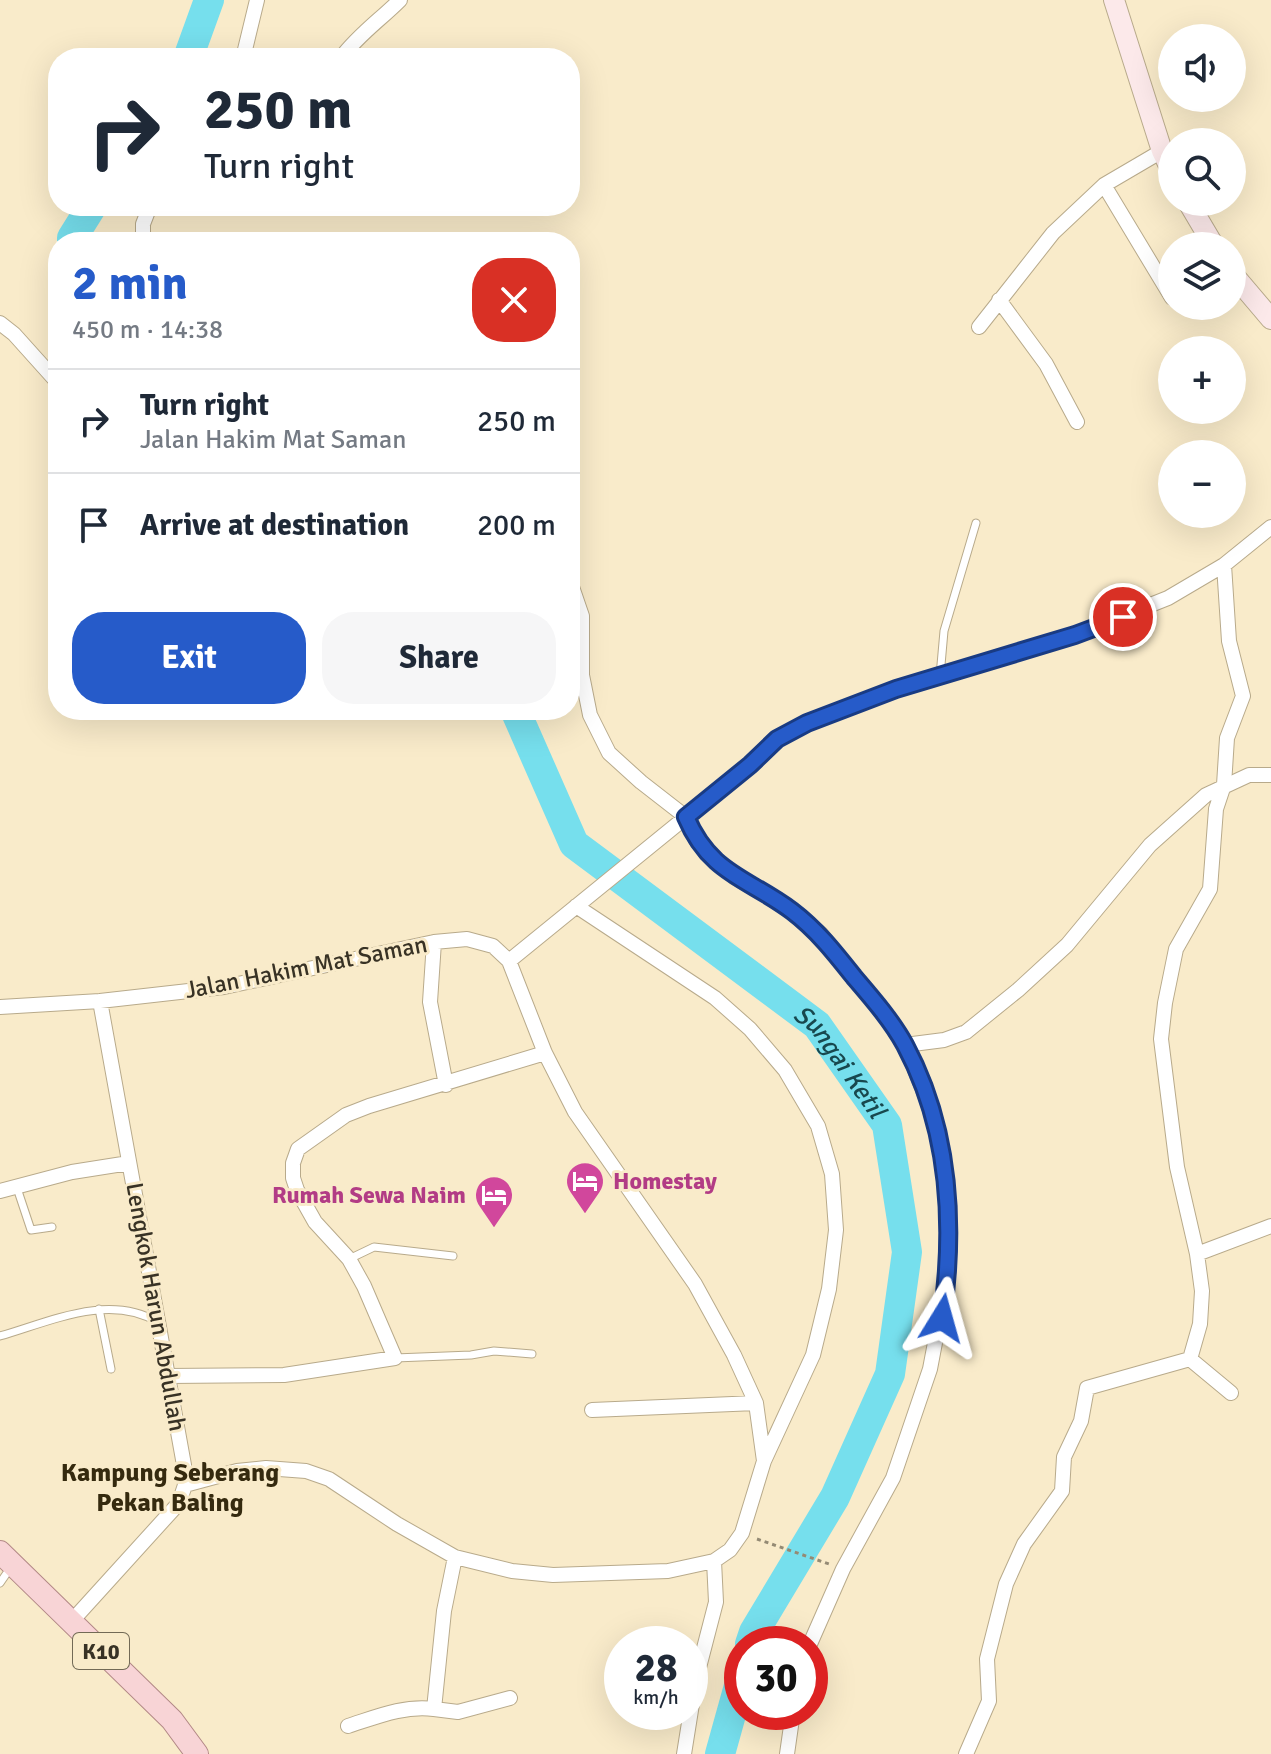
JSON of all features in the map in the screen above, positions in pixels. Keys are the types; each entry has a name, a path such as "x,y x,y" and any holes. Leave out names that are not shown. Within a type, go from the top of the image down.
{"main road":[{"path":"1114,0 1158,138"},
{"path":"1246,290 1271,319"},
{"name":"K10","path":"4,1567 71,1622 172,1720 197,1754"}],"street":[{"path":"245,48 257,0"},
{"path":"348,48 400,0"},
{"path":"979,327 1053,233 1104,185 1158,153"},
{"path":"1104,185 1158,275"},
{"path":"999,300 1046,364 1077,422"},
{"path":"0,323 48,372"},
{"path":"764,1461 756,1403 734,1355 695,1284 575,1112 545,1053 509,961 750,765 777,739 850,705 1075,635 1168,598 1224,565 1271,527"},
{"path":"1190,1359 1200,1324 1202,1291 1197,1254 1177,1167 1161,1039 1176,949 1210,889 1216,809 1224,785 1227,738 1243,696 1229,641 1224,565"},
{"path":"580,610 582,675 590,715 609,753 686,817 696,840 734,877 790,909 821,934 905,1045 927,1100 943,1155 949,1220 949,1269 930,1369 893,1478 843,1569 818,1626"},
{"path":"905,1045 944,1040 966,1032 1067,945 1150,845 1206,795 1249,775 1271,775"},
{"path":"71,1622 179,1503 185,1485 237,1471 266,1468 306,1471 329,1479 397,1524 455,1557 512,1571 553,1575 668,1571 714,1561 730,1550 742,1533 764,1461 813,1355 829,1289 836,1230 832,1174 818,1126 785,1070 750,1029 715,998 576,906"},
{"name":"Jalan Hakim Mat Saman","path":"0,1007 100,1001 224,987 434,942 467,939 493,946 509,961"},
{"path":"434,942 430,1002 446,1085"},
{"name":"Lengkok Harun Abdullah","path":"100,1001 184,1465 185,1485"},
{"path":"168,1376 284,1375 395,1358 349,1259 315,1222 297,1190 293,1163 298,1149 346,1115 545,1053"},
{"path":"0,1191 72,1172 129,1163"},
{"path":"1197,1254 1271,1226"},
{"path":"1190,1359 1231,1393"},
{"path":"966,1754 989,1701 987,1659 1006,1584 1024,1544 1062,1491 1064,1457 1081,1421 1087,1388 1190,1359"},
{"path":"592,1410 756,1403"},
{"path":"434,1709 444,1611 455,1557"},
{"path":"684,1754 696,1679 716,1602 714,1561"},
{"path":"348,1726 417,1707 458,1712 510,1698"},
{"path":"787,1754 790,1730"}],"lane":[{"path":"940,676 944,631 976,523"},
{"path":"17,1188 31,1230 52,1227"},
{"path":"349,1259 374,1247 453,1256"},
{"path":"0,1336 99,1309 141,1312 158,1323"},
{"path":"99,1309 111,1369"},
{"path":"395,1358 494,1351 532,1354"}],"path":[{"path":"750,1536 827,1563"}],"waterway":[{"name":"Sungai Ketil","path":"192,48 209,0"},
{"name":"Sungai Ketil","path":"76,232 86,216"},
{"name":"Sungai Ketil","path":"519,720 574,844 817,1025 887,1125 907,1252 890,1374 835,1497 758,1626"},
{"name":"Sungai Ketil","path":"720,1754 727,1730"}],"place":[{"name":"Homestay","path":"585,1215"},
{"name":"Rumah Sewa Naim","path":"494,1229"}],"district":[{"name":"Kampung Seberang Pekan Baling","path":"170,1487"}],"route":[{"path":"942,1318 949,1269 949,1220 943,1155 927,1100 905,1045 821,934 790,909 734,877 696,840 686,817 777,739 807,723 896,689 1075,635 1123,617"}]}
